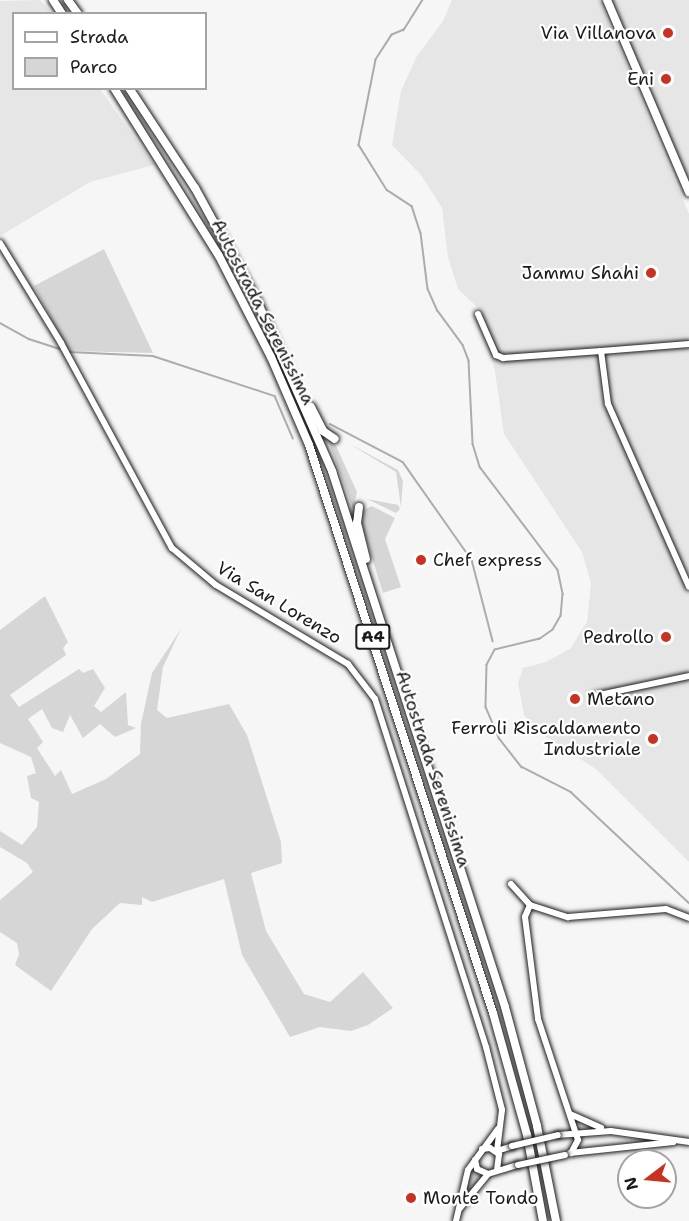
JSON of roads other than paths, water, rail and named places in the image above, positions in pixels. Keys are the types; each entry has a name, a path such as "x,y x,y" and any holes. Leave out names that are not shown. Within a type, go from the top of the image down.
{"highway":[{"name":"Autostrada Serenissima","path":"115,90 219,256 271,357 309,446 494,1013 526,1135 543,1221"},
{"name":"Autostrada Serenissima","path":"130,90 225,241 299,389 342,500 523,1067 556,1221"},
{"path":"299,389 323,431 335,439"},
{"path":"359,507 357,519 369,583"}],"main road":[{"path":"609,4 689,192"}],"street":[{"name":"Via San Lorenzo","path":"0,243 61,343 172,548 216,585 348,664 375,699 482,1032 502,1110 499,1129 500,1148"},
{"path":"478,314 496,355 503,357 689,344"},
{"path":"601,351 608,404 689,587"},
{"path":"594,696 689,676"},
{"path":"512,884 530,904 568,917 666,909 689,918"},
{"path":"530,904 525,917 538,1019 578,1140 568,1154"},
{"path":"568,1112 584,1123 611,1131 687,1142"},
{"path":"560,1135 568,1112"},
{"path":"456,1220 465,1179 479,1151 499,1129"},
{"path":"479,1151 575,1132 611,1131"},
{"path":"456,1220 463,1203 488,1174 568,1154 632,1144 687,1142"},
{"path":"497,1171 501,1161 500,1148"},
{"path":"475,1158 477,1169 488,1174"}],"waterway":[{"path":"423,0 404,30 392,35 376,60 359,145 387,190 412,206 421,233 428,289 438,311 463,345 469,361 473,444 480,467 558,570 563,594 561,616 553,630 540,639 495,650 487,665 486,707 499,738 522,767 571,792 689,903"},
{"path":"0,323 29,339 59,349"},
{"path":"69,352 153,356 275,396 293,438"},
{"path":"330,424 403,462 472,560 493,641"}],"place":[{"name":"Via Villanova","path":"668,33"},
{"name":"Eni","path":"666,79"},
{"name":"Jammu Shahi","path":"651,273"},
{"name":"Chef express","path":"421,560"},
{"name":"Pedrollo","path":"666,637"},
{"name":"Metano","path":"575,699"},
{"name":"Ferroli Riscaldamento Industriale","path":"653,739"},
{"name":"Monte Tondo","path":"411,1198"}]}
